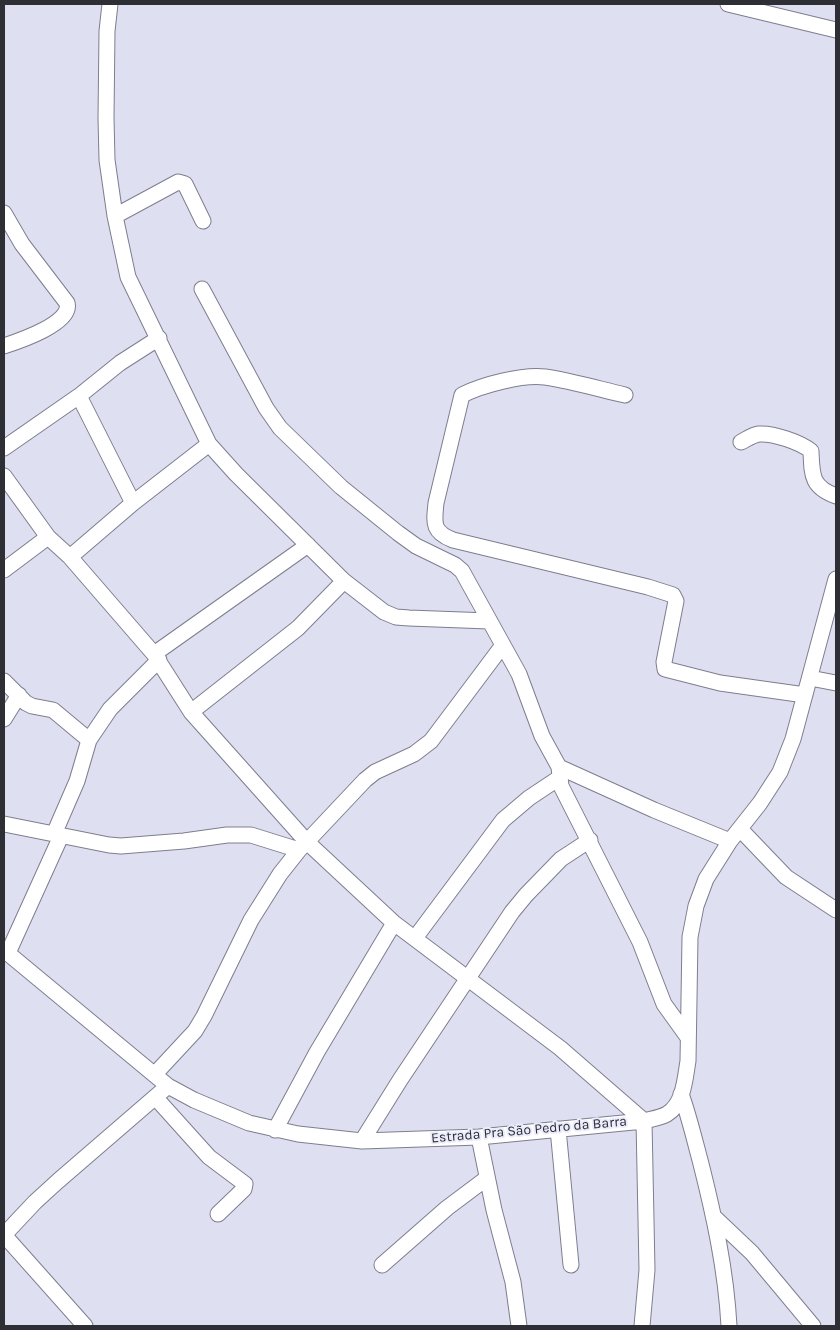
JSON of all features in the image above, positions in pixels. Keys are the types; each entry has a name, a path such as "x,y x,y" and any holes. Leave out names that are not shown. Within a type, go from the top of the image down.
{"street":[{"path":"110,4 107,31 107,160 115,216 128,277 159,338 208,444 344,581 384,612 396,617 489,622"},
{"path":"728,4 836,30"},
{"path":"115,216 178,182 182,182 185,184 203,220"},
{"path":"4,213 22,244 67,303 69,309 67,313 46,329 28,338 4,346"},
{"path":"202,289 266,408 280,428 341,487 398,533 416,546 455,565 462,571 519,674 539,728 559,772 564,792 640,942 664,1004 687,1036"},
{"path":"4,448 79,396 120,362 159,338"},
{"path":"625,395 544,377 526,377 478,388 462,395 436,502 434,520 437,531 453,540 673,595 676,601 664,662 665,670 720,683 805,694"},
{"path":"79,396 133,503"},
{"path":"741,442 753,436 765,434 803,444 811,451 814,480 818,487 836,496"},
{"path":"70,557 133,503 208,444"},
{"path":"4,476 48,537 70,557 156,657 191,712 303,846 394,923 560,1048 644,1121 647,1270 642,1326"},
{"path":"4,570 48,537"},
{"path":"6,951 57,835 80,773 89,740 110,709 156,657 308,545"},
{"name":"Estrada Pra São Pedro da Barra","path":"6,951 168,1086 222,1113 275,1130 362,1140 478,1137 644,1121 667,1114 674,1108 681,1094 688,1060 687,1036 692,921 706,879 730,841 760,803 780,772 810,678 836,580"},
{"path":"191,712 298,628 344,581"},
{"path":"154,1074 195,1031 214,998 250,920 280,874 303,846 365,780 375,772 414,754 431,741 502,645"},
{"path":"810,678 836,683"},
{"path":"4,680 26,703 53,710 89,740"},
{"path":"4,719 19,695"},
{"path":"559,772 730,841"},
{"path":"415,938 503,820 559,772"},
{"path":"4,824 121,846 184,841 227,835 251,835 303,846"},
{"path":"740,829 786,877 836,910"},
{"path":"362,1140 405,1072 526,895 561,859 590,840"},
{"path":"275,1130 317,1052 394,923"},
{"path":"85,1326 4,1235 58,1181 168,1086"},
{"path":"681,1094 690,1118 714,1216 728,1301 729,1326"},
{"path":"154,1097 209,1157 245,1184 244,1189 218,1214"},
{"path":"558,1129 571,1265"},
{"path":"478,1137 513,1282 519,1326"},
{"path":"382,1265 447,1208 487,1178"},
{"path":"714,1216 752,1253 814,1326"}]}
